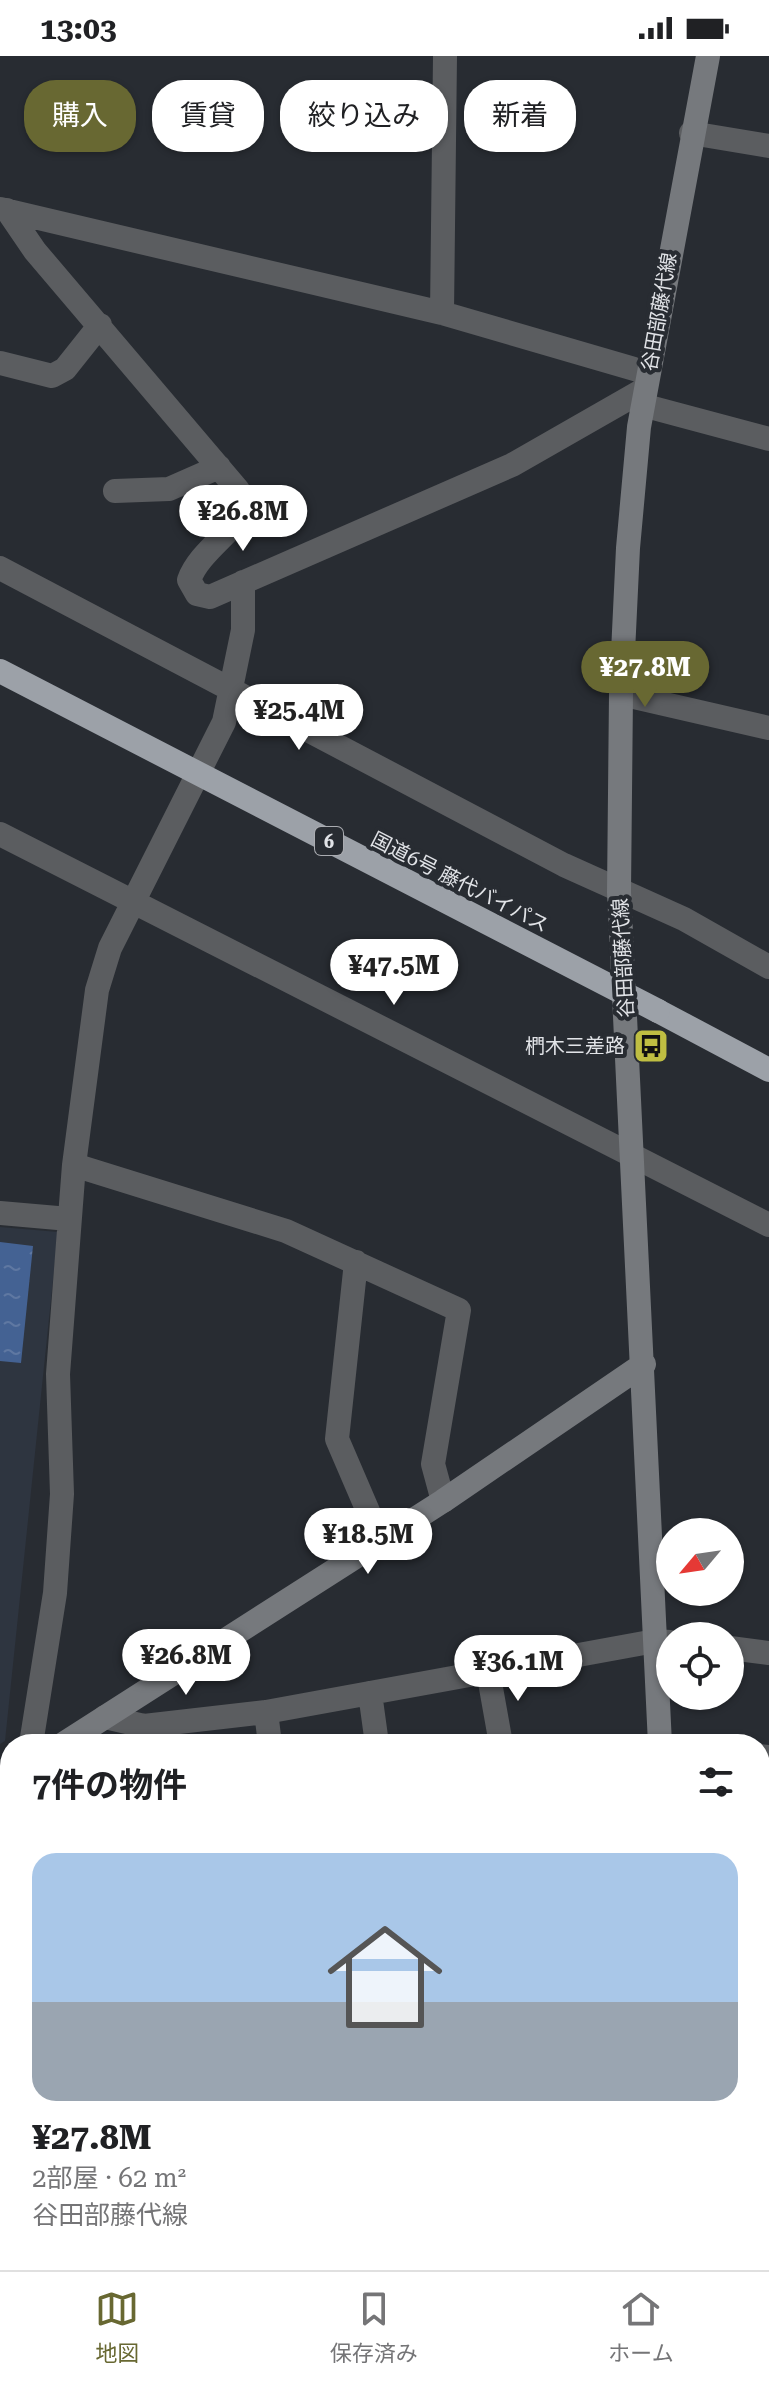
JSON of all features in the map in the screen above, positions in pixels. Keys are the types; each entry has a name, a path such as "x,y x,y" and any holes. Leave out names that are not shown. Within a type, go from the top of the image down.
{"highway":[{"name":"国道6号 藤代バイパス","path":"0,671 769,1070"}],"main road":[{"name":"谷田部藤代線","path":"662,1622 644,1364 619,892 621,694 628,548 645,389 708,56"},
{"path":"79,1734 443,1501 644,1364"},
{"name":"谷田部藤代線","path":"660,1734 661,1710"}],"street":[{"path":"442,313 445,56"},
{"path":"691,133 769,146"},
{"path":"4,210 442,313 769,439"},
{"path":"4,210 35,251 238,490 242,515 226,537 194,567 189,580 197,594 210,597 512,465 645,389"},
{"path":"0,363 52,376 65,369 100,325"},
{"path":"115,491 169,489 219,467"},
{"path":"0,568 619,892 684,919 769,967"},
{"path":"33,1734 55,1593 62,1494 58,1374 74,1165 97,990 110,948 224,722 243,630 243,582"},
{"path":"621,694 769,728"},
{"path":"0,834 769,1225"},
{"path":"74,1165 286,1231 459,1310 433,1464 443,1501"},
{"path":"0,1213 69,1219"},
{"path":"356,1262 337,1439 380,1539"},
{"path":"105,1717 144,1726 266,1712 656,1643"},
{"path":"744,1650 769,1653"},
{"path":"488,1671 499,1734"},
{"path":"370,1693 376,1734"},
{"path":"266,1712 269,1734"}],"shaded area":[{"path":"0,1227 58,1232 6,1734 0,1734"}],"water":[{"path":"0,1242 33,1246 21,1363 0,1361"}],"place":[{"name":"椚木三差路","path":"651,1046"}]}
